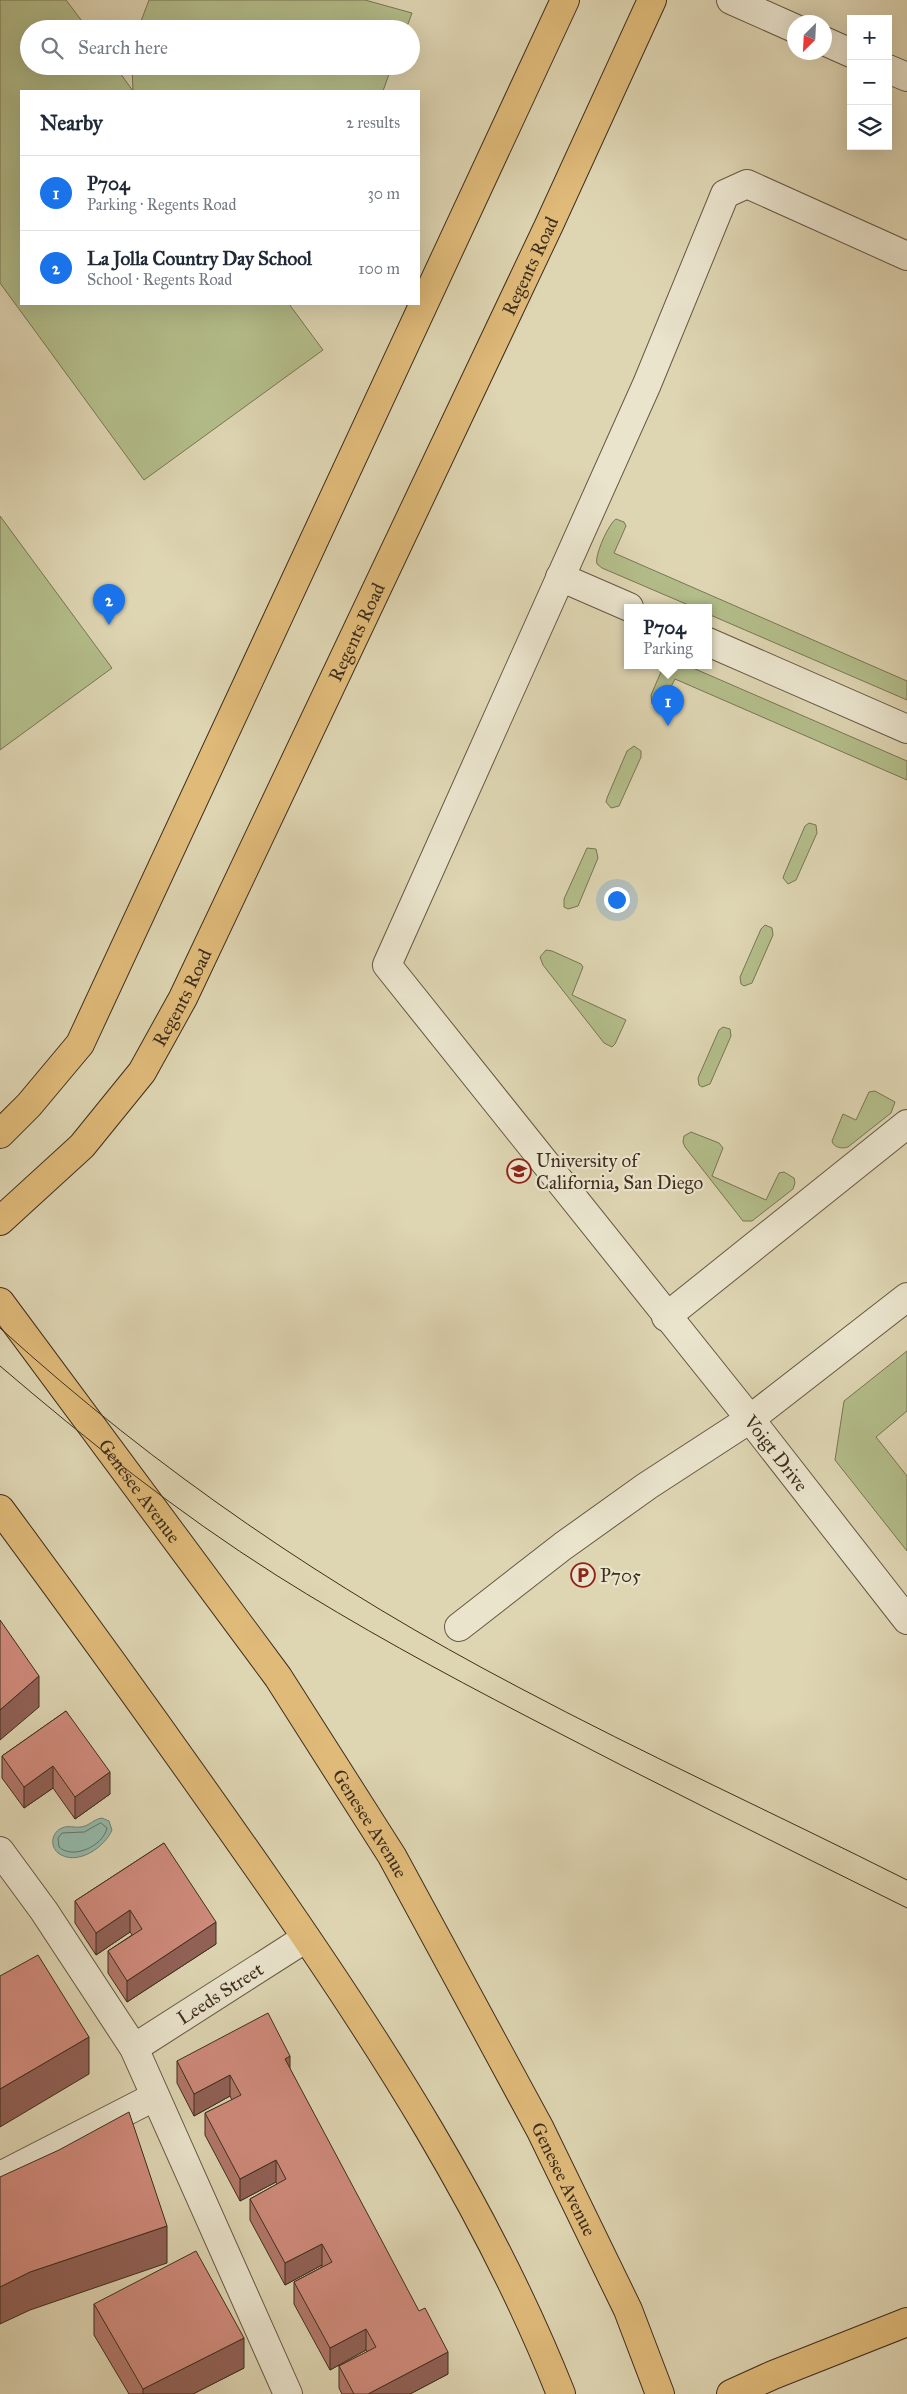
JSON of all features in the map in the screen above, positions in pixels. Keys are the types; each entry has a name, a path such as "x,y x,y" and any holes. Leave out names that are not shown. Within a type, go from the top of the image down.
{"main road":[{"path":"0,1134 29,1105 80,1044 565,0"},
{"name":"Regents Road","path":"0,1221 82,1146 142,1072 183,998 549,225 652,0"},
{"name":"Genesee Avenue","path":"0,1302 278,1677 392,1856 540,2129 628,2310 660,2394"},
{"path":"0,1509 153,1717 306,1938 413,2102 472,2207 542,2347 561,2394"},
{"path":"731,2394 773,2375 907,2322"}],"street":[{"path":"731,0 787,25"},
{"path":"832,45 847,51"},
{"path":"892,71 907,77"},
{"path":"459,1627 563,1546 648,1486 750,1419 666,1317 386,966 646,384 725,194 747,184 907,256"},
{"path":"560,577 624,605"},
{"path":"712,644 907,729"},
{"path":"666,1317 907,1124"},
{"name":"Voigt Drive","path":"907,1297 750,1419 907,1620"},
{"path":"0,1851 44,1911 134,2048 154,2097 288,2394"},
{"name":"Leeds Street","path":"134,2048 306,1938"},
{"path":"0,2176 154,2097"}],"green space":[{"path":"0,0 66,0 81,20 20,20 20,75 121,75 132,90 20,90 20,305 290,305 323,350 144,480 0,283"},
{"path":"149,0 365,0 412,13 409,20 141,20"},
{"path":"132,75 389,75 383,90 133,90"},
{"path":"0,516 112,668 0,750"},
{"path":"616,519 624,522 626,526 614,553 907,681 907,700 712,616 712,604 686,604 602,568 597,564 598,554 606,533"},
{"path":"662,669 695,669 907,761 907,780 675,679 661,706 652,704 651,695"},
{"path":"634,746 641,751 641,757 619,806 611,808 606,802 607,798 627,751"},
{"path":"809,823 816,825 817,833 796,880 788,884 783,878 784,875 805,826"},
{"path":"587,848 596,849 598,858 578,906 568,909 564,907 564,899"},
{"path":"765,925 772,928 773,935 752,983 744,986 741,984 740,977 761,929"},
{"path":"546,950 581,964 583,967 572,995 626,1020 612,1047 604,1043 543,965 540,957"},
{"path":"723,1027 730,1029 731,1036 710,1084 702,1087 699,1085 698,1078 719,1030"},
{"path":"875,1091 895,1102 891,1113 848,1147 836,1147 832,1141 843,1114 856,1120 869,1092"},
{"path":"691,1132 719,1143 723,1148 712,1176 766,1200 779,1173 784,1172 794,1178 793,1189 752,1221 743,1221 685,1147 683,1142 684,1136"},
{"path":"907,1351 907,1411 876,1437 907,1476 907,1551 835,1460 844,1401"}],"water":[{"path":"102,1818 109,1821 112,1830 103,1843 90,1853 73,1858 65,1857 55,1850 53,1839 59,1830 67,1827 84,1826"}],"building":[{"path":"0,1620 39,1676 0,1710"},
{"path":"66,1711 110,1772 75,1797 53,1766 24,1787 2,1756"},
{"path":"164,1843 216,1922 127,1981 108,1951 142,1929 130,1910 96,1933 75,1901"},
{"path":"38,1955 89,2037 0,2089 0,1976"},
{"path":"268,2013 290,2056 285,2059 419,2311 425,2308 448,2352 368,2394 354,2394 339,2366 376,2347 366,2329 330,2348 294,2282 332,2262 322,2244 285,2263 250,2199 286,2179 276,2160 240,2179 205,2113 241,2095 230,2075 194,2094 177,2061"},
{"path":"129,2112 167,2226 30,2272 0,2287 0,2177 59,2150"},
{"path":"196,2251 244,2338 143,2389 94,2304"}],"tram line":[{"path":"0,1328 59,1380 183,1478 247,1524 380,1610 566,1712 907,1880"},
{"path":"0,1366 100,1449 204,1527 276,1575 337,1612 573,1741 907,1908"}],"place":[{"name":"La Jolla Country Day School","path":"109,625"},
{"name":"P704","path":"668,726"},
{"name":"University of California, San Diego","path":"519,1171"},
{"name":"P705","path":"583,1575"}]}
